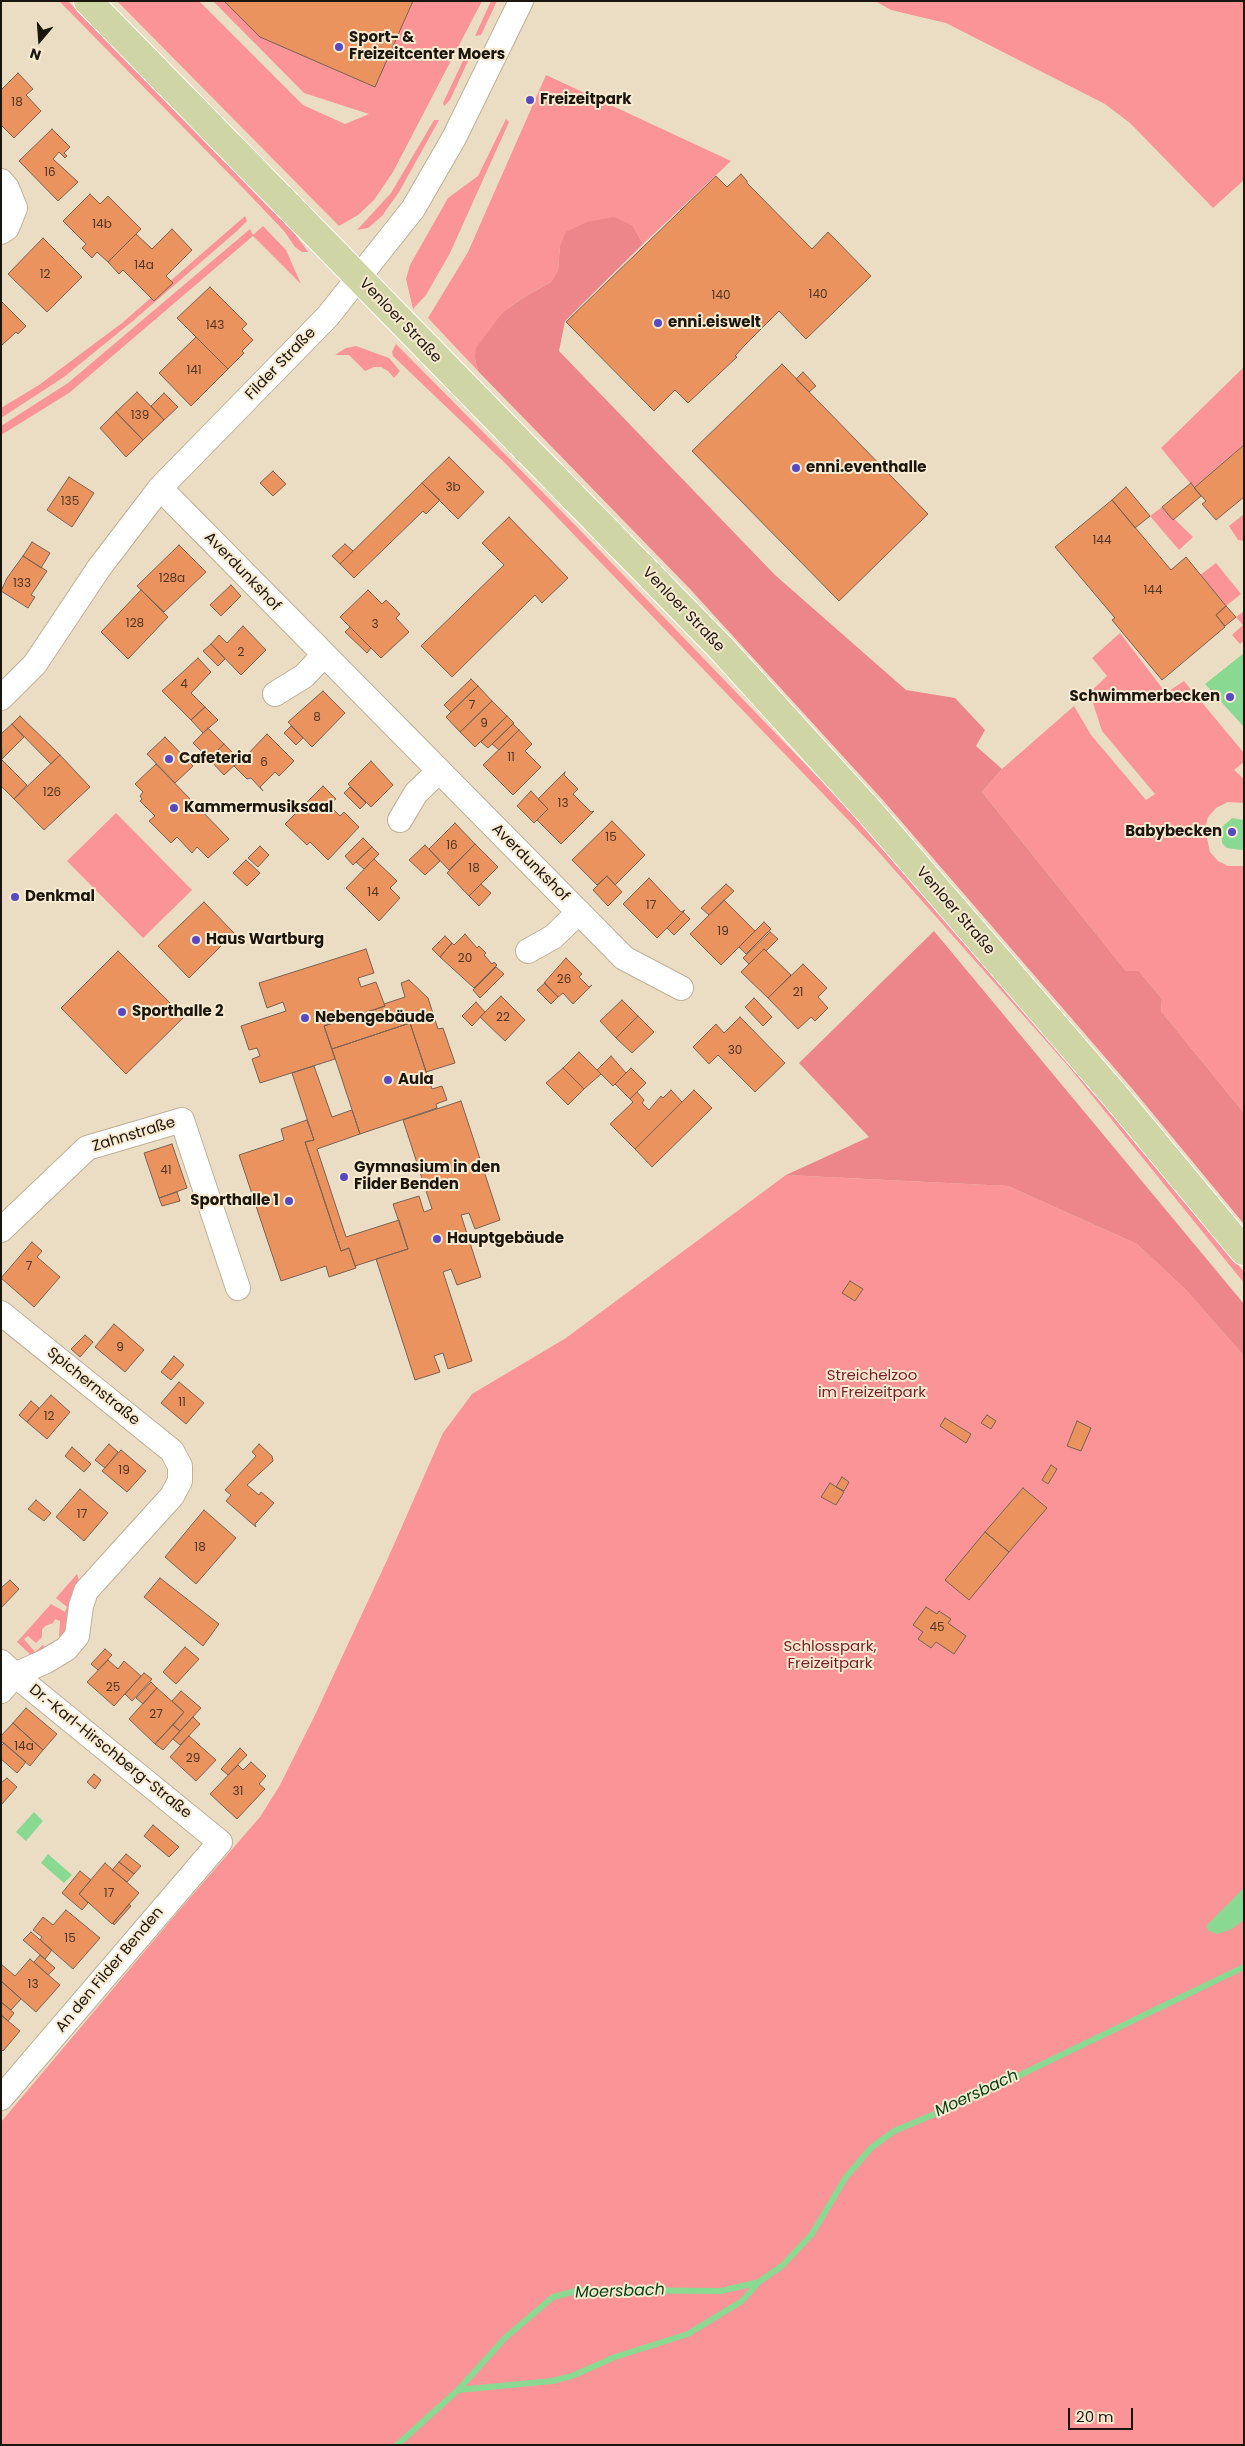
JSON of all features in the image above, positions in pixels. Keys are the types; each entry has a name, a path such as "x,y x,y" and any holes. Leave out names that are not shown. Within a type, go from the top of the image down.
{"main road":[{"name":"Venloer Straße","path":"88,1 721,648 888,834 1117,1098 1244,1251"}],"street":[{"name":"Filder Straße","path":"1,698 36,664 100,568 160,488 328,316 359,280 413,210 454,138 521,1"},
{"path":"1,181 7,188 15,208 6,228 1,232"},
{"name":"Averdunkshof","path":"160,488 624,958 681,988"},
{"path":"275,694 304,676 324,655"},
{"path":"400,820 416,793 440,771"},
{"name":"Averdunkshof","path":"528,951 553,937 579,912"},
{"name":"Zahnstraße","path":"1,1230 87,1148 182,1120 238,1288"},
{"name":"Spichernstraße","path":"1,1313 172,1452 180,1466 180,1481 172,1496 86,1592 81,1606 77,1636 66,1649 46,1661 6,1676"},
{"name":"Dr.-Karl-Hirschberg-Straße","path":"6,1676 220,1842"},
{"name":"An den Filder Benden","path":"1,2098 220,1842"}],"green space":[{"path":"59,1 68,1 293,231 308,252 302,252 295,247 284,231 243,188"},
{"path":"117,1 199,1 303,105 345,124 369,114 304,93 213,1 482,1 393,172 374,200 358,215 339,226"},
{"path":"491,1 497,1 481,35 475,36"},
{"path":"875,1 1244,1 1244,180 1213,208 1130,123 1105,104 946,23 891,10"},
{"path":"474,48 450,100 444,106 443,103 468,50"},
{"path":"546,75 731,161 643,244 633,226 560,246 558,270 551,282 503,312 475,358 478,371 428,318 468,252"},
{"path":"506,119 509,122 450,253 426,295 413,309 406,279 410,265 448,198 478,176"},
{"path":"434,120 439,120 399,192 382,216 368,228 357,230 391,193"},
{"path":"245,216 247,221 237,231 134,320 64,377 1,418 1,408 39,385 122,323"},
{"path":"263,226 286,250 301,284 253,236 69,393 1,435 1,426 68,383 250,229 253,235"},
{"path":"396,344 577,527 859,820 1066,1054 1244,1272 1244,1283 1069,1067 876,849 506,464 393,356 392,352"},
{"path":"356,346 389,358 400,371 394,378 381,367 374,367 365,371 349,355 335,355 346,348"},
{"path":"1244,367 1244,445 1194,488 1161,448"},
{"path":"1162,507 1193,537 1179,550 1150,516"},
{"path":"1244,514 1244,541 1238,540 1229,526"},
{"path":"1216,563 1241,594 1226,606 1200,575"},
{"path":"1244,611 1244,641 1240,644 1232,635 1243,625 1236,617"},
{"path":"1120,633 1166,693 1184,681 1244,753 1244,762 1234,770 1244,779 1244,803 1228,802 1216,808 1208,817 1205,829 1210,852 1218,861 1228,866 1244,866 1244,1113 1161,1011 1162,999 1139,971 1126,971 982,792 1002,769 1074,706 1091,735 1146,800 1155,794 1102,731 1092,700 1087,695 1107,676 1092,658"},
{"path":"116,813 192,890 143,938 67,861"},
{"name":"Schlosspark, Freizeitpark","path":"786,1175 1008,1186 1137,1244 1186,1290 1244,1356 1244,2445 1,2445 1,2122 260,1817 280,1785 315,1715 388,1558 443,1433 472,1394 566,1338"},
{"path":"77,1574 79,1580 68,1634 50,1645 59,1638 60,1621 55,1619 53,1623 45,1626 42,1630 42,1637 36,1643 28,1636 24,1639 35,1652 43,1645 46,1648 32,1656 17,1642 51,1604 65,1612 67,1607 56,1598"}],"shaded area":[{"path":"614,217 633,226 643,244 565,321 559,351 775,575 906,690 955,698 985,730 976,746 1002,769 982,792 1126,971 1139,971 1162,999 1161,1011 1244,1113 1244,1224 1130,1086 881,798 690,589 478,371 475,358 476,348 503,312 551,282 558,270 560,246 566,232 587,222"},
{"name":"Schwimmerbecken","path":"1244,653 1244,727 1205,684"},
{"name":"Babybecken","path":"1232,818 1244,820 1244,849 1242,850 1227,848 1222,843 1221,828"},
{"path":"934,931 1244,1304 1244,1356 1186,1290 1137,1244 1008,1186 786,1175 869,1137 799,1063"},
{"path":"34,1812 43,1821 26,1841 16,1832"},
{"path":"48,1854 72,1875 64,1883 41,1863"},
{"path":"1244,1888 1244,1920 1232,1929 1217,1934 1209,1931 1206,1926"}],"building":[{"path":"224,1 413,1 375,87 260,37"},
{"path":"18,73 33,89 26,95 41,111 14,138 1,125 1,90"},
{"path":"52,129 70,147 64,153 67,156 65,158 59,152 53,159 78,182 58,201 19,161"},
{"name":"enni.eiswelt","path":"741,174 747,183 812,249 828,232 871,276 806,339 779,311 735,356 737,357 688,403 675,390 654,411 566,322 716,176 727,187"},
{"path":"90,194 100,204 108,196 141,229 108,262 97,252 92,258 82,248 86,244 63,221"},
{"path":"172,229 192,250 166,276 173,283 154,301 123,270 119,274 108,262 136,234 152,249"},
{"path":"43,238 82,277 47,312 8,274"},
{"path":"210,287 247,324 242,329 253,340 242,351 244,353 228,369 177,318"},
{"path":"1,301 26,326 18,334 16,332 1,346"},
{"path":"196,337 228,369 191,406 159,373"},
{"name":"enni.eventhalle","path":"782,364 928,514 839,601 692,451"},
{"path":"803,372 816,386 809,392 796,379"},
{"path":"137,392 164,420 143,440 116,412"},
{"path":"164,393 178,407 164,420 151,406"},
{"path":"116,412 143,440 126,457 100,428"},
{"path":"1244,445 1244,497 1216,520 1202,504 1206,501 1194,488"},
{"path":"449,457 484,492 458,519 422,483"},
{"path":"273,471 286,484 273,496 260,483"},
{"path":"69,477 94,493 72,527 47,510"},
{"path":"422,483 440,500 426,514 423,511 354,578 340,564"},
{"path":"1191,483 1201,496 1173,520 1162,507"},
{"path":"1126,487 1150,516 1135,528 1112,500"},
{"path":"1112,500 1171,570 1186,557 1226,606 1216,615 1225,627 1162,680 1112,620 1115,618 1055,547"},
{"path":"509,517 568,578 542,603 535,595 452,677 421,646 504,565 482,543"},
{"path":"32,542 50,553 41,568 23,556"},
{"path":"345,544 353,551 340,564 332,556"},
{"path":"179,545 206,572 164,612 137,586"},
{"path":"23,556 47,571 31,595 35,597 28,608 1,591 7,578"},
{"path":"231,585 241,596 221,616 210,605"},
{"path":"141,590 168,617 128,659 101,632"},
{"path":"368,590 382,604 386,600 400,614 396,618 409,632 381,658 340,617"},
{"path":"1226,606 1236,617 1225,626 1216,615"},
{"path":"243,626 266,650 241,675 211,644 219,635 227,643"},
{"path":"350,627 371,648 367,653 345,632"},
{"path":"211,644 225,659 218,666 203,651"},
{"path":"198,658 211,672 191,693 205,707 191,720 162,691"},
{"path":"471,679 478,686 451,712 444,705"},
{"path":"478,686 492,701 460,732 446,717"},
{"path":"323,691 345,713 312,747 288,722"},
{"path":"492,701 507,716 475,747 460,732"},
{"path":"205,707 218,720 203,733 191,720"},
{"path":"20,716 60,755 51,764 12,724"},
{"path":"507,716 514,723 488,748 481,742"},
{"path":"12,724 24,737 2,759 1,734"},
{"path":"513,724 519,730 499,750 492,744"},
{"path":"291,726 303,738 296,745 284,733"},
{"path":"208,728 224,744 209,759 193,743"},
{"path":"519,730 532,744 525,751 541,767 513,795 483,765"},
{"path":"267,734 294,761 279,776 275,772 260,787 263,791 251,778 247,779 234,766"},
{"name":"Cafeteria","path":"165,737 193,766 175,783 147,754"},
{"path":"224,744 240,760 224,775 209,759"},
{"path":"60,755 90,787 44,830 14,799"},
{"path":"1,759 27,785 14,799 1,786"},
{"path":"371,761 393,785 371,807 348,784"},
{"name":"Kammermusiksaal","path":"156,764 229,839 208,858 197,847 192,853 177,837 171,843 149,821 155,816 140,801 142,799 140,796 143,792 135,784"},
{"path":"565,772 564,775 578,789 573,794 591,812 594,811 561,844 537,820 548,809 538,799"},
{"path":"323,786 336,799 329,805 340,816 344,812 359,827 328,860 310,842 307,845 285,824"},
{"path":"350,787 366,803 360,809 344,793"},
{"path":"531,791 548,809 534,823 517,806"},
{"path":"612,821 645,855 615,885 607,876 597,885 572,860"},
{"path":"455,823 475,844 449,870 429,849"},
{"path":"363,838 372,847 353,865 345,856"},
{"path":"475,844 498,867 469,896 447,873"},
{"path":"425,845 440,861 425,875 409,860"},
{"path":"260,846 269,855 258,867 248,858"},
{"path":"372,847 379,854 364,869 356,862"},
{"path":"374,859 397,881 390,888 400,898 379,921 346,888"},
{"path":"246,860 260,873 247,886 233,873"},
{"path":"607,876 622,892 608,906 593,890"},
{"path":"649,878 681,912 685,910 657,938 623,904"},
{"path":"481,884 491,893 479,906 469,896"},
{"path":"726,884 734,891 709,915 701,908"},
{"path":"724,900 755,931 721,965 690,934"},
{"name":"Haus Wartburg","path":"204,902 234,933 189,978 158,946"},
{"path":"683,912 690,919 674,935 667,928"},
{"path":"764,922 771,929 746,954 739,947"},
{"path":"770,932 778,939 766,951 764,949 749,964 743,958"},
{"path":"465,934 477,948 479,946 486,953 484,955 492,964 494,962 497,965 474,988 440,957 452,943 454,945"},
{"path":"445,936 452,943 440,957 432,949"},
{"name":"Nebengebäude","path":"366,949 374,973 358,978 361,987 376,982 385,1006 324,1026 335,1059 260,1083 252,1059 260,1056 257,1048 249,1050 241,1026 286,1011 283,1002 267,1008 259,983"},
{"path":"764,949 791,975 768,998 741,972"},
{"name":"Sporthalle 2","path":"118,951 184,1017 126,1074 61,1008"},
{"path":"566,958 582,974 579,977 589,987 592,985 573,1004 563,993 558,997 544,983"},
{"path":"803,964 827,988 818,997 828,1008 815,1021 811,1017 798,1029 768,998"},
{"path":"496,967 504,974 480,998 473,990"},
{"path":"409,980 428,998 438,1029 443,1028 455,1063 426,1072 410,1023 332,1049 324,1026 385,1006 384,1004 405,997 401,983"},
{"path":"545,983 558,997 551,1004 537,990"},
{"path":"501,996 525,1020 505,1041 480,1017"},
{"path":"754,998 772,1017 763,1026 745,1007"},
{"path":"622,1000 638,1016 616,1038 600,1021"},
{"path":"476,1002 485,1012 472,1026 462,1016"},
{"path":"638,1016 654,1032 632,1053 616,1038"},
{"path":"740,1017 785,1063 755,1092 718,1055 709,1064 693,1047 716,1024 724,1033"},
{"path":"410,1023 432,1089 442,1086 447,1100 436,1104 437,1108 360,1134 332,1049"},
{"path":"579,1052 601,1074 584,1089 563,1068"},
{"path":"611,1056 626,1073 613,1086 597,1070"},
{"path":"314,1066 332,1117 352,1110 360,1134 317,1149 346,1237 399,1220 408,1249 355,1266 349,1248 341,1251 305,1142 314,1140 292,1073"},
{"path":"563,1068 584,1089 568,1105 546,1083"},
{"path":"631,1068 646,1083 630,1099 615,1084"},
{"path":"671,1090 682,1102 635,1149 610,1124 633,1102 630,1099 637,1092 644,1100 642,1103 649,1110 661,1096 663,1098"},
{"path":"694,1090 712,1108 652,1167 635,1149"},
{"name":"Hauptgebäude","path":"461,1101 500,1220 475,1229 469,1213 461,1215 481,1277 457,1285 451,1269 443,1272 472,1361 448,1369 443,1353 434,1356 440,1372 415,1380 376,1259 408,1249 393,1204 419,1196 424,1212 432,1209 403,1120"},
{"name":"Sporthalle 1","path":"307,1120 314,1140 305,1142 341,1251 349,1248 356,1268 329,1277 326,1266 281,1281 239,1155 284,1140 281,1129"},
{"path":"172,1144 187,1188 159,1198 144,1153"},
{"path":"177,1192 180,1201 162,1206 159,1198"},
{"path":"32,1242 42,1251 37,1257 60,1277 34,1307 1,1278"},
{"path":"850,1281 863,1289 855,1301 842,1293"},
{"path":"114,1324 144,1350 125,1372 95,1347"},
{"path":"85,1335 93,1342 80,1357 71,1349"},
{"path":"174,1356 184,1365 171,1380 161,1372"},
{"path":"179,1382 204,1403 186,1424 161,1403"},
{"path":"51,1395 70,1412 47,1439 27,1422"},
{"path":"31,1401 39,1408 27,1422 19,1415"},
{"path":"987,1415 996,1421 991,1429 981,1423"},
{"path":"945,1418 971,1434 966,1443 940,1426"},
{"path":"1077,1421 1091,1428 1081,1451 1067,1446"},
{"path":"109,1444 118,1452 105,1468 95,1460"},
{"path":"259,1444 272,1456 273,1461 247,1485 259,1495 261,1492 274,1503 255,1524 256,1527 226,1501 231,1495 225,1490 256,1456 252,1452"},
{"path":"72,1447 91,1464 84,1472 65,1456"},
{"path":"121,1450 146,1471 127,1492 102,1471"},
{"path":"1051,1465 1057,1469 1048,1484 1042,1480"},
{"path":"842,1477 849,1482 844,1491 836,1487"},
{"path":"830,1483 844,1492 836,1505 821,1497"},
{"path":"1023,1488 1047,1508 1009,1552 985,1532"},
{"path":"80,1489 108,1513 84,1541 56,1517"},
{"path":"36,1500 51,1513 44,1521 28,1509"},
{"path":"204,1510 236,1538 196,1584 165,1557"},
{"path":"985,1532 1009,1552 969,1600 945,1580"},
{"path":"160,1578 219,1624 203,1646 144,1597"},
{"path":"10,1580 19,1589 1,1608 1,1588"},
{"path":"926,1607 937,1614 939,1611 951,1619 948,1623 966,1636 954,1654 936,1642 931,1648 918,1639 923,1632 913,1625"},
{"path":"185,1647 199,1659 176,1684 163,1672"},
{"path":"105,1649 112,1655 98,1670 91,1664"},
{"path":"108,1660 118,1669 124,1661 141,1676 114,1706 87,1682"},
{"path":"144,1673 152,1679 132,1701 125,1694"},
{"path":"151,1682 157,1688 143,1704 136,1698"},
{"path":"157,1688 184,1712 155,1744 129,1719"},
{"path":"181,1691 201,1708 180,1731 173,1725 184,1712 172,1701"},
{"path":"26,1708 57,1734 43,1750 13,1723"},
{"path":"193,1717 200,1724 180,1745 173,1739"},
{"path":"13,1723 43,1750 30,1766 1,1741 1,1736"},
{"path":"173,1725 180,1731 163,1750 155,1744"},
{"path":"189,1736 216,1760 196,1781 170,1757"},
{"path":"4,1743 26,1762 17,1773 1,1759 1,1746"},
{"path":"240,1748 247,1755 228,1775 221,1769"},
{"path":"251,1762 266,1776 259,1784 265,1789 237,1819 210,1794 238,1765 243,1770"},
{"path":"94,1774 101,1780 95,1789 87,1782"},
{"path":"7,1778 17,1787 1,1805 1,1783"},
{"path":"153,1825 179,1847 169,1857 144,1836"},
{"path":"126,1854 141,1866 134,1874 119,1862"},
{"path":"119,1862 134,1874 127,1882 112,1870"},
{"path":"105,1863 139,1893 112,1924 79,1894"},
{"path":"80,1871 91,1880 79,1894 88,1903 82,1910 62,1893"},
{"path":"129,1904 131,1906 114,1925 113,1923"},
{"path":"66,1910 100,1938 73,1969 40,1940 42,1937 33,1930 43,1917 53,1925"},
{"path":"31,1932 52,1950 45,1959 23,1940"},
{"path":"40,1955 55,1968 48,1975 34,1962"},
{"path":"30,1959 60,1985 36,2012 1,1981 1,1964 15,1976"},
{"path":"1,1981 21,1999 11,2010 1,2002"},
{"path":"1,2002 14,2013 8,2021 1,2015"},
{"path":"1,2015 20,2031 3,2051 1,2049"}],"waterway":[{"name":"Moersbach","path":"458,2390 552,2381 572,2376 615,2357 688,2334 742,2301 759,2282 783,2265 812,2234 846,2177 871,2148 894,2131 966,2101 1244,1967"},
{"name":"Moersbach","path":"397,2445 458,2390 505,2338 553,2297 580,2290 721,2291 759,2282"}],"place":[{"name":"Sport- & Freizeitcenter Moers","path":"339,47"},
{"name":"Freizeitpark","path":"530,100"},
{"name":"enni.eiswelt","path":"658,323"},
{"name":"enni.eventhalle","path":"796,468"},
{"name":"Schwimmerbecken","path":"1230,697"},
{"name":"Cafeteria","path":"169,759"},
{"name":"Kammermusiksaal","path":"174,808"},
{"name":"Babybecken","path":"1232,832"},
{"name":"Denkmal","path":"15,897"},
{"name":"Haus Wartburg","path":"196,940"},
{"name":"Sporthalle 2","path":"122,1012"},
{"name":"Nebengebäude","path":"305,1018"},
{"name":"Aula","path":"388,1080"},
{"name":"Gymnasium in den Filder Benden","path":"344,1177"},
{"name":"Sporthalle 1","path":"289,1201"},
{"name":"Hauptgebäude","path":"437,1239"}],"park label":[{"name":"Streichelzoo im Freizeitpark","path":"872,1384"}]}
